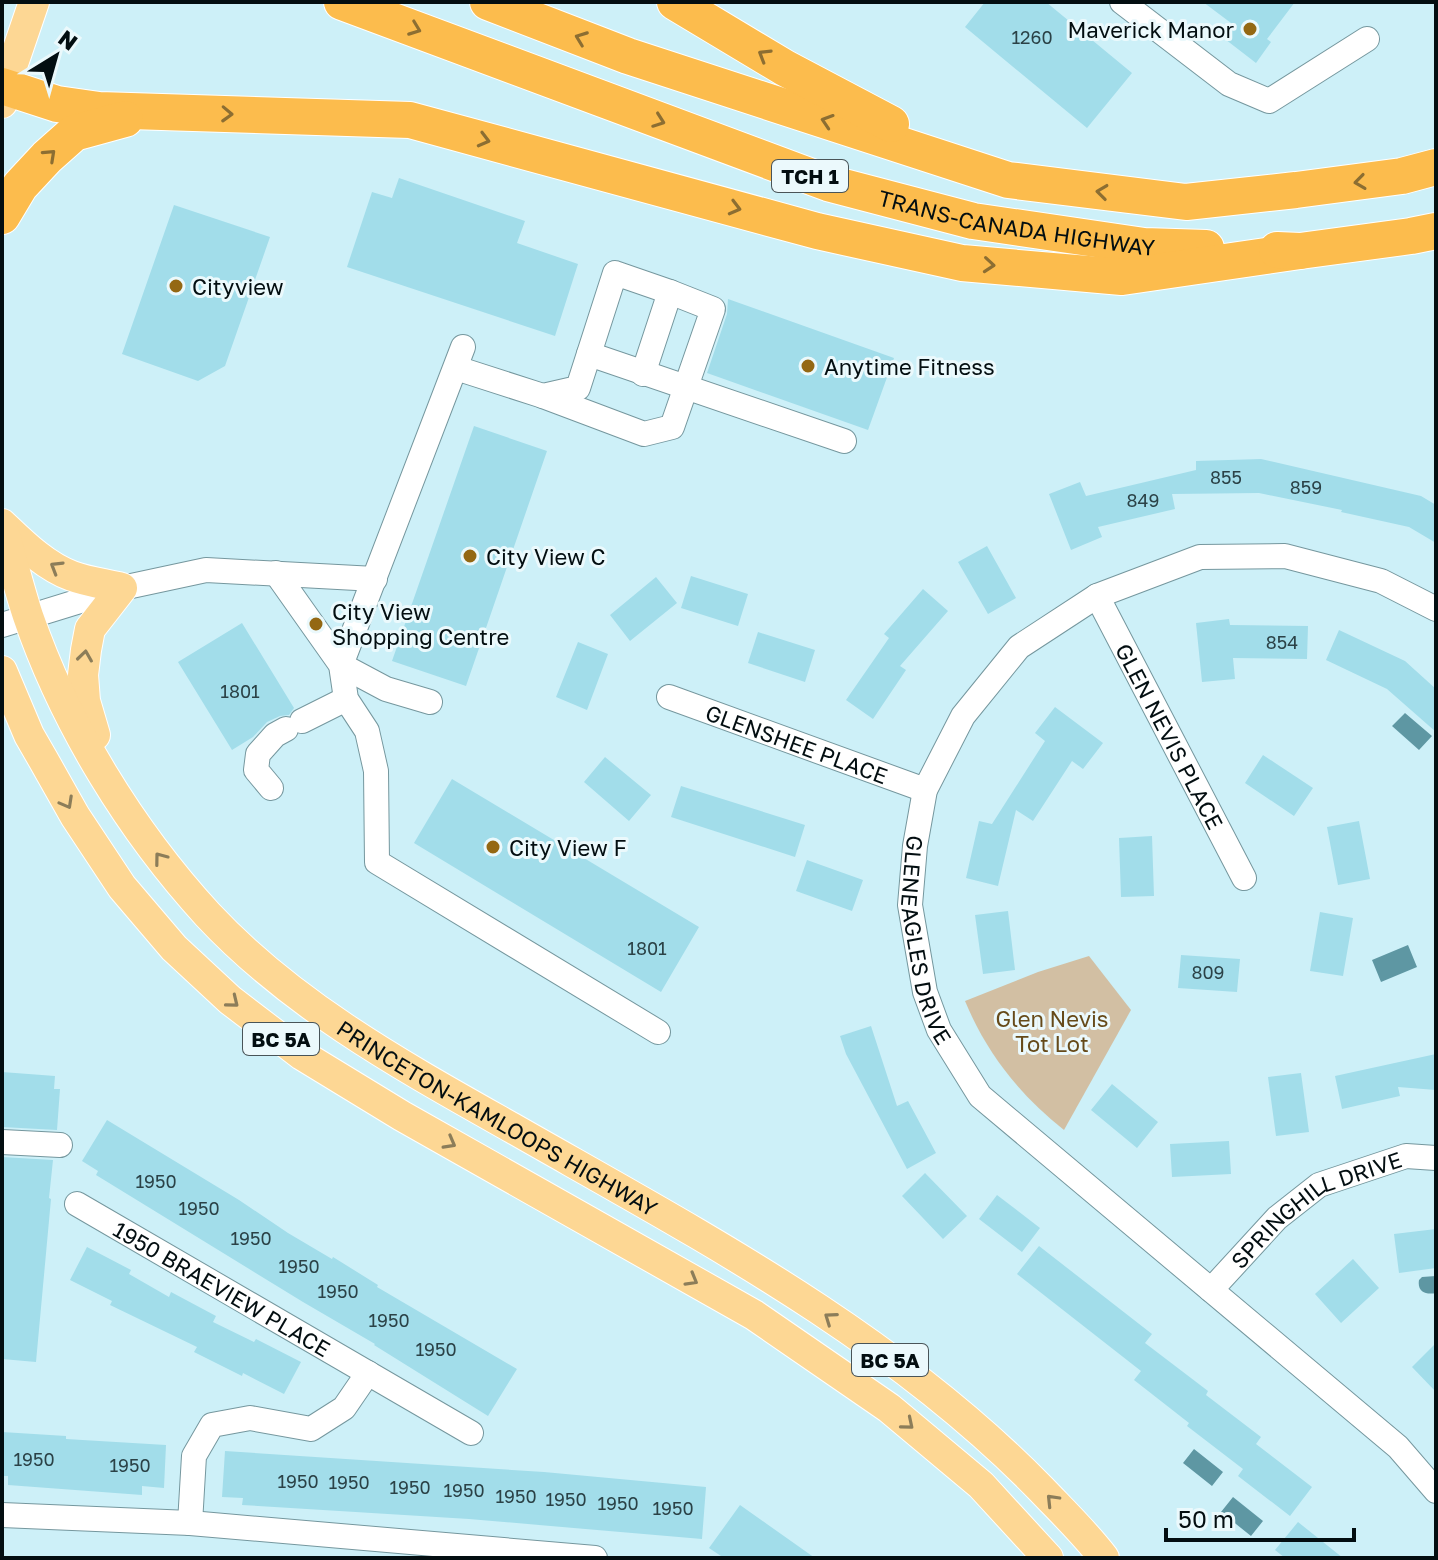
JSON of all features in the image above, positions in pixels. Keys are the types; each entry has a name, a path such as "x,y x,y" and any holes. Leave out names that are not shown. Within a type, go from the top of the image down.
{"highway":[{"name":"TRANS-CANADA HIGHWAY","path":"342,2 828,183 958,217 1144,246 1300,251 1436,231"},
{"name":"TRANS-CANADA HIGHWAY","path":"488,2 628,56 1008,180 1186,202 1402,176 1436,167"},
{"path":"675,2 785,68 1008,180"},
{"path":"3,92 99,110 410,120 817,231 962,263 1122,277 1300,251"},
{"path":"2,216 20,186 74,133 149,112"}],"main road":[{"path":"3,92 34,2"},
{"path":"2,525 51,565 73,577 122,588 90,629 83,675 85,701 111,786"},
{"name":"PRINCETON-KAMLOOPS HIGHWAY","path":"2,525 15,621 111,786 160,860 210,917 261,965 330,1019 423,1078 644,1203 799,1296 922,1382 1009,1456 1104,1558"},
{"name":"PRINCETON-KAMLOOPS HIGHWAY","path":"2,671 29,735 75,816 122,887 174,948 230,1000 302,1055 389,1108 754,1315 889,1408 981,1485 1048,1558"},
{"path":"2,711 29,735"}],"street":[{"path":"1122,2 1229,84 1269,101 1367,39"},
{"path":"543,396 578,388 615,273 713,309 672,427 644,434 543,396 459,358 341,665 346,699 367,731 376,771 377,862 658,1032"},
{"path":"643,374 670,292"},
{"path":"589,354 844,441"},
{"name":"GLENEAGLES DRIVE","path":"1436,609 1381,581 1285,556 1200,557 1097,596 1019,647 963,716 925,790 915,846 910,905 925,992 939,1030 980,1096 1398,1447 1436,1491"},
{"path":"15,621 122,588 206,570 375,579"},
{"path":"276,573 341,665 386,689 430,702"},
{"name":"GLEN NEVIS PLACE","path":"1097,596 1244,878"},
{"name":"GLENSHEE PLACE","path":"669,697 925,790"},
{"path":"271,788 256,770 258,754 275,735 346,699"},
{"path":"2,1142 60,1145"},
{"name":"SPRINGHILL DRIVE","path":"1211,1290 1277,1218 1319,1185 1406,1156 1436,1158"},
{"name":"1950 BRAEVIEW PLACE","path":"77,1204 471,1433"},
{"path":"190,1523 194,1456 212,1425 250,1418 311,1429 344,1408 368,1373"},
{"path":"2,1515 190,1523 595,1558"}],"green space":[{"name":"Glen Nevis Tot Lot","path":"1089,956 1131,1010 1064,1130 1033,1103 1006,1072 984,1039 965,1001"}],"water":[{"path":"1405,713 1432,736 1419,750 1392,726"},
{"path":"1408,945 1417,967 1381,982 1372,960"},
{"path":"1436,1276 1436,1293 1421,1290 1419,1280 1422,1277"},
{"path":"1194,1449 1223,1472 1212,1486 1183,1463"},
{"path":"1233,1497 1263,1521 1251,1536 1221,1512"}],"building":[{"path":"985,2 1046,2 1132,73 1087,128 965,27"},
{"name":"Maverick Manor","path":"1203,2 1295,2 1267,39 1271,42 1256,63 1221,36 1231,23"},
{"path":"399,178 525,221 517,243 578,264 555,336 347,267 372,192 392,198"},
{"path":"174,205 270,237 225,366 198,381 122,354"},
{"path":"728,299 894,358 868,430 707,373 727,314"},
{"name":"City View C","path":"474,426 547,451 466,686 392,661"},
{"path":"1261,459 1421,496 1436,505 1436,543 1409,527 1259,493 1172,494 1175,509 1098,527 1102,537 1071,550 1049,494 1080,482 1086,496 1196,470 1196,461"},
{"path":"987,546 1016,598 988,614 958,562"},
{"path":"691,576 748,594 738,626 681,608"},
{"path":"656,577 677,603 630,641 610,615"},
{"path":"923,589 948,611 900,666 906,670 873,719 846,700 889,638 884,634"},
{"path":"1229,619 1230,625 1308,626 1307,659 1233,658 1235,679 1202,682 1196,623"},
{"path":"242,623 294,708 289,715 267,722 253,737 232,750 178,662"},
{"path":"1339,630 1405,661 1436,689 1436,732 1387,689 1326,660"},
{"path":"758,632 815,650 805,682 748,663"},
{"path":"578,642 608,654 587,710 556,697"},
{"path":"1055,707 1103,743 1083,769 1072,761 1033,821 1016,810 998,886 966,878 979,821 992,824 1045,741 1035,733"},
{"path":"1263,755 1313,788 1294,816 1245,783"},
{"path":"605,757 651,795 629,821 584,782"},
{"path":"452,779 699,927 661,992 414,843"},
{"path":"681,786 805,825 795,857 671,817"},
{"path":"1359,821 1370,879 1338,885 1327,827"},
{"path":"1152,836 1154,896 1121,897 1119,838"},
{"path":"807,860 863,880 852,911 796,891"},
{"path":"1008,911 1015,970 983,974 975,915"},
{"path":"1320,912 1353,918 1343,976 1310,971"},
{"path":"1181,955 1240,959 1237,992 1178,988"},
{"path":"871,1026 897,1106 908,1101 936,1153 907,1169 846,1054 840,1036"},
{"path":"1436,1054 1436,1090 1398,1087 1400,1096 1342,1109 1335,1076"},
{"path":"2,1072 55,1076 54,1089 60,1089 57,1130 2,1127"},
{"path":"1301,1073 1309,1132 1276,1136 1268,1077"},
{"path":"1112,1084 1158,1122 1137,1148 1091,1110"},
{"path":"107,1120 288,1233 517,1369 488,1416 96,1175 98,1171 82,1161"},
{"path":"1229,1141 1231,1174 1172,1177 1170,1144"},
{"path":"2,1157 53,1160 36,1362 2,1359"},
{"path":"925,1173 967,1216 943,1239 902,1196"},
{"path":"997,1195 1040,1228 1022,1252 979,1219"},
{"path":"1436,1229 1436,1268 1399,1273 1394,1234"},
{"path":"1039,1246 1152,1334 1145,1343 1208,1391 1206,1395 1261,1437 1256,1444 1312,1487 1290,1516 1238,1476 1243,1469 1134,1380 1141,1371 1017,1274"},
{"path":"87,1247 131,1270 129,1274 169,1297 171,1292 216,1316 213,1322 301,1362 284,1394 194,1352 197,1347 110,1305 112,1301 70,1280"},
{"path":"1353,1259 1379,1288 1341,1323 1315,1294"},
{"path":"1436,1343 1436,1392 1412,1367"},
{"path":"2,1432 166,1445 164,1488 142,1486 142,1495 8,1485 8,1476 2,1476"},
{"path":"225,1451 544,1472 706,1487 702,1539 469,1519 242,1505 243,1498 222,1497"},
{"path":"740,1505 815,1558 724,1558 709,1548"},
{"path":"1298,1522 1343,1558 1285,1558 1275,1550"}],"place":[{"name":"Maverick Manor","path":"1250,29"},
{"name":"Cityview","path":"176,286"},
{"name":"Anytime Fitness","path":"808,366"},
{"name":"City View C","path":"470,556"},
{"name":"City View Shopping Centre","path":"316,624"},
{"name":"City View F","path":"493,847"}]}
